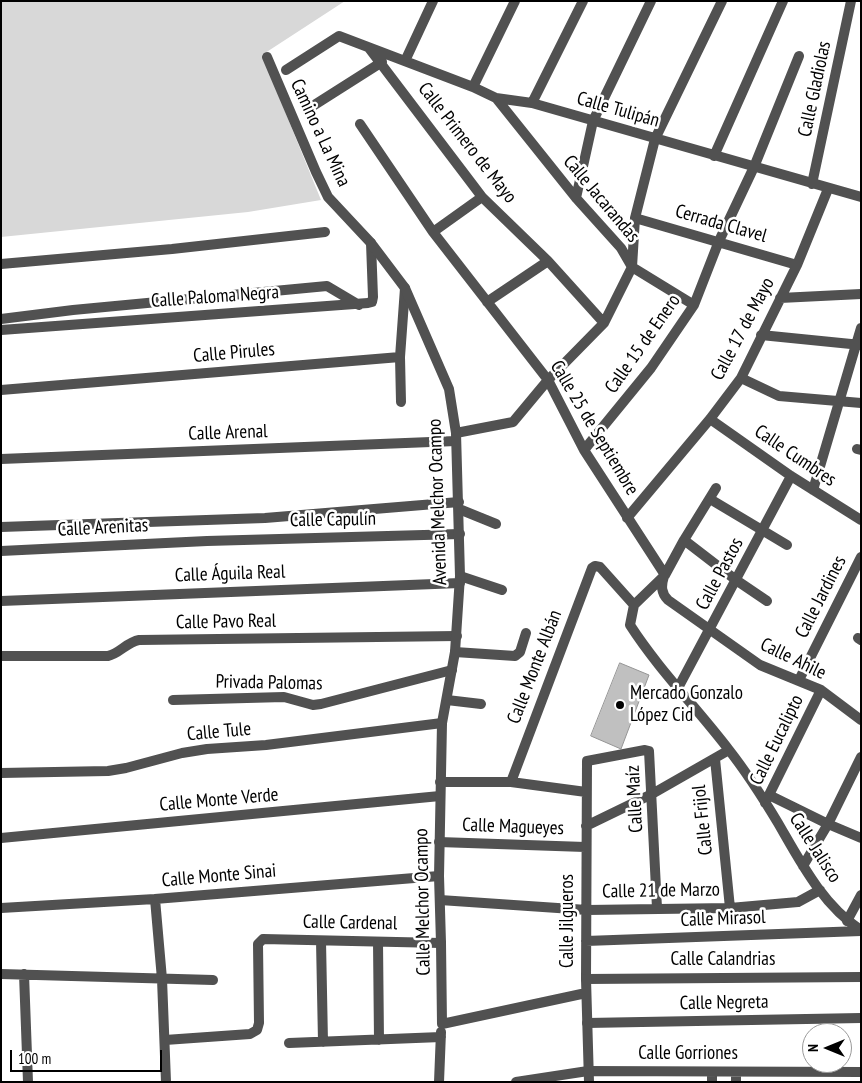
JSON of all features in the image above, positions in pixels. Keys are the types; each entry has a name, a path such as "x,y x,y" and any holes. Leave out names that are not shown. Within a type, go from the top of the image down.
{"street":[{"path":"405,61 432,1"},
{"path":"473,87 515,1"},
{"path":"532,104 583,1"},
{"path":"576,198 593,121 651,1"},
{"path":"632,267 635,218 655,139 722,1"},
{"path":"714,156 783,1"},
{"name":"Calle Gladiolas","path":"812,184 851,1"},
{"name":"Calle Tulipán","path":"286,70 337,36 473,87 496,98 532,104 861,197"},
{"name":"Calle Primero de Mayo","path":"368,47 382,62 482,197 548,261 604,323"},
{"name":"Calle 15 de Enero","path":"584,450 651,368 694,305 719,241 754,167 799,56"},
{"name":"Camino a La Mina","path":"267,57 328,197 371,243 405,288"},
{"path":"308,109 382,62"},
{"name":"Calle Jacarandas","path":"496,98 576,198 621,248 632,267 694,305"},
{"name":"Calle 25 de Septiembre","path":"360,124 433,232 548,380 584,450 665,575"},
{"name":"Calle 17 de Mayo","path":"627,518 710,419 741,378 797,265 828,189"},
{"path":"433,232 482,197"},
{"name":"Cerrada Clavel","path":"635,218 797,265"},
{"path":"1,264 172,249 325,232"},
{"path":"1,319 74,310 326,286 359,305 370,303 373,300 371,243"},
{"path":"487,302 548,261"},
{"name":"Calle Arenal","path":"1,459 456,437 513,422 548,380 604,323 632,267"},
{"path":"401,402 400,357 405,288"},
{"name":"Avenida Melchor Ocampo","path":"405,288 449,389 456,437 460,579 457,636 442,723"},
{"path":"780,298 861,294"},
{"name":"Calle Paloma Negra","path":"1,330 359,305"},
{"path":"813,490 839,401 858,345 861,328"},
{"path":"761,335 858,345"},
{"name":"Calle Pirules","path":"1,390 400,357"},
{"path":"741,378 779,396 861,403"},
{"name":"Calle Cumbres","path":"710,419 792,476 861,520"},
{"name":"Calle Pastos","path":"678,688 792,476"},
{"path":"634,605 665,575 716,488"},
{"path":"710,498 787,545"},
{"path":"1,527 265,518 459,505 496,524"},
{"name":"Calle Capulín","path":"207,541 460,534"},
{"path":"684,540 767,601"},
{"name":"Calle Arenitas","path":"1,551 207,541"},
{"name":"Calle Jardines","path":"799,680 861,556"},
{"name":"Calle Monte Albán","path":"511,782 590,571 595,566 600,567 634,605"},
{"name":"Calle Ahile","path":"665,575 662,590 664,596 760,665 821,690 861,720"},
{"path":"460,579 502,590"},
{"name":"Calle Águila Real","path":"1,601 460,579"},
{"name":"Calle Eucalipto","path":"634,605 630,626 767,799 821,690"},
{"path":"455,652 515,656 520,652 526,633"},
{"name":"Calle Pavo Real","path":"1,656 111,656 139,640 457,636"},
{"name":"Privada Palomas","path":"172,700 284,697 321,704 452,670"},
{"path":"447,700 481,704"},
{"name":"Calle Tule","path":"1,773 108,771 126,768 182,752 266,745 442,723"},
{"name":"Calle Melchor Ocampo","path":"439,1082 442,1024 439,842 442,723"},
{"name":"Calle Maíz","path":"587,761 648,750 650,753 657,908"},
{"name":"Calle Magueyes","path":"586,826 652,794 729,750"},
{"path":"803,866 828,824 861,757"},
{"name":"Calle Frijol","path":"715,759 730,908"},
{"name":"Calle Jilgueros","path":"587,761 585,847 587,910 586,993 589,1077"},
{"path":"440,782 511,782 586,792"},
{"name":"Calle Monte Verde","path":"1,838 440,796"},
{"path":"767,799 861,838"},
{"name":"Calle Jalisco","path":"767,799 803,866 820,890 847,921 861,931"},
{"name":"Calle Magueyes","path":"439,842 585,847"},
{"name":"Calle Monte Sinai","path":"1,908 155,899 439,876"},
{"name":"Calle 21 de Marzo","path":"440,900 587,910 730,908 798,902 820,890"},
{"path":"847,921 861,894"},
{"path":"155,899 162,979 166,1082"},
{"name":"Calle Mirasol","path":"586,941 861,931"},
{"name":"Calle Cardenal","path":"165,1040 250,1034 257,1030 259,1023 258,946 259,941 263,939 441,943"},
{"path":"322,941 324,1042"},
{"path":"378,942 379,1040"},
{"path":"1,974 213,980"},
{"path":"24,974 28,1082"},
{"name":"Calle Calandrias","path":"586,979 861,977"},
{"path":"442,1024 586,993"},
{"name":"Calle Negreta","path":"587,1023 861,1018"},
{"path":"289,1043 441,1037"},
{"name":"Calle Gorriones","path":"516,1082 589,1077 736,1077 861,1072"}],"shaded area":[{"path":"1,1 345,1 262,55 321,200 248,212 1,237"}],"building":[{"name":"Mercado Gonzalo López Cid","path":"620,663 649,675 621,749 591,736"}],"place":[{"name":"Mercado Gonzalo López Cid","path":"620,705"}]}
